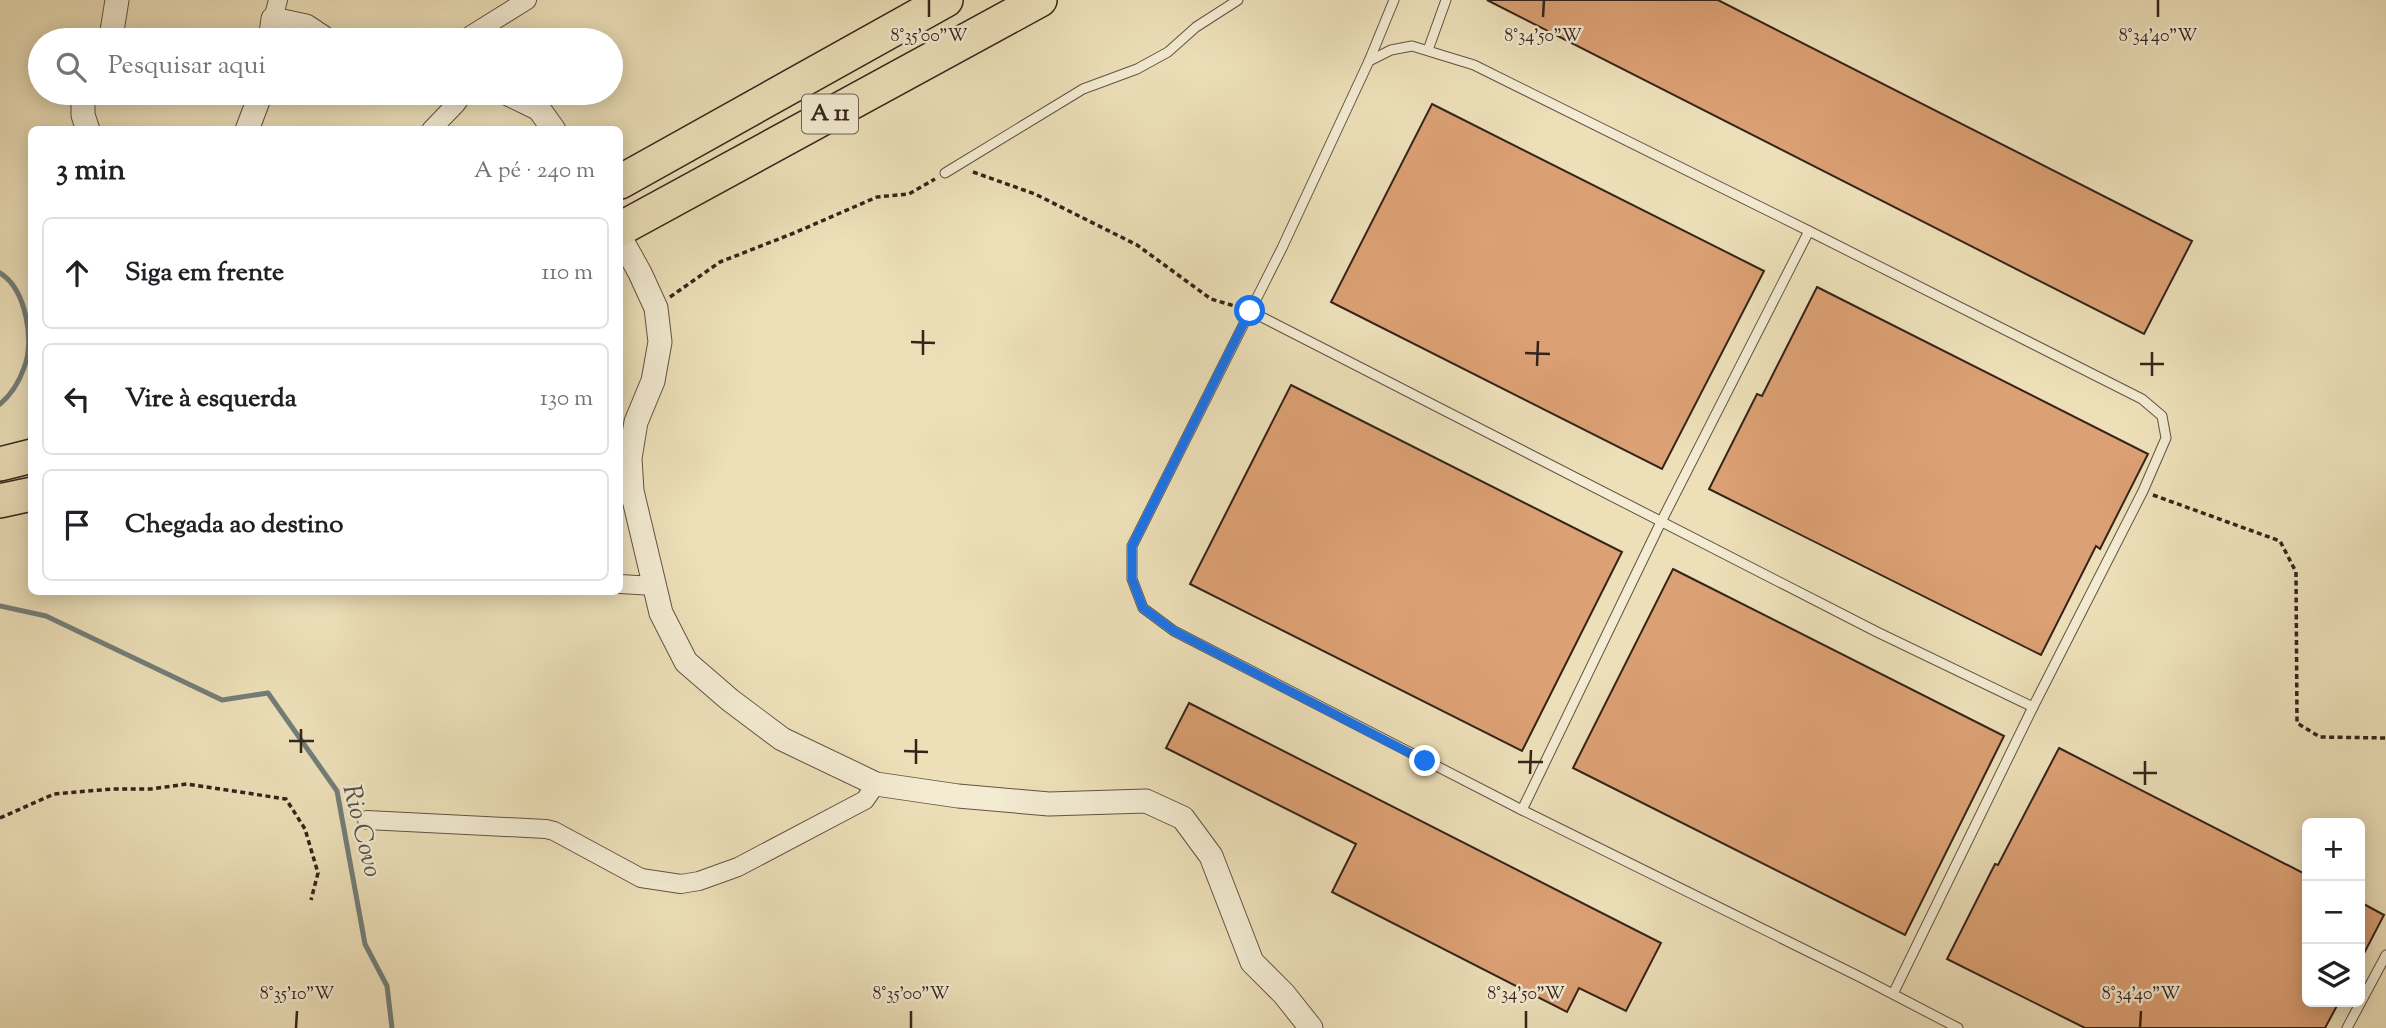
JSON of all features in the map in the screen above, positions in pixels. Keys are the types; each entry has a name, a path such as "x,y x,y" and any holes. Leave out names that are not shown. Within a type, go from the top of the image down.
{"highway":[{"name":"A 11","path":"623,180 946,0"},
{"name":"A 11","path":"623,227 1040,0"},
{"path":"0,464 28,457"},
{"path":"0,501 28,495"}],"street":[{"path":"112,28 117,0"},
{"path":"482,28 527,0"},
{"path":"274,20 309,28"},
{"path":"83,105 87,126"},
{"path":"249,126 256,105"},
{"path":"435,126 453,105"},
{"path":"530,105 538,109 551,126"},
{"path":"623,243 656,308 660,342 653,381 636,422 630,458 632,491 661,613 686,662 730,700 782,739 876,784 958,796 1049,804 1146,801 1183,818 1211,856 1252,962 1284,994 1311,1028"},
{"path":"623,584 654,586"},
{"path":"367,820 546,829 641,878 681,884 699,881 738,867 865,800 876,784"}],"lane":[{"path":"945,173 1083,89 1137,69 1168,52 1196,27 1238,0"},
{"path":"1394,0 1282,248 1132,546 1132,579 1143,608 1174,631 1522,810 1958,1028"},
{"path":"1428,50 1446,0"},
{"path":"1368,61 1391,50 1412,46 1474,65 2142,399 2162,416 2166,438 2143,491 2033,706 1893,994"},
{"path":"1522,810 1661,522 1809,231"},
{"path":"1250,311 1877,632 2033,706"},
{"path":"2347,1028 2386,955"}],"path":[{"path":"656,308 720,262 877,197 909,194 945,173 976,172 1035,194 1137,245 1211,299 1250,311"},
{"path":"2143,491 2280,541 2296,572 2297,723 2320,737 2386,738"},
{"path":"0,818 54,794 151,789 187,784 286,799 305,829 318,873 311,900"}],"building":[{"path":"1487,0 1718,0 2192,241 2144,334"},
{"path":"1432,104 1764,271 1662,469 1331,302"},
{"path":"1817,287 2148,454 2100,549 2096,546 2041,655 1709,489 1757,394 1762,396"},
{"path":"1291,385 1622,552 1522,751 1190,584"},
{"path":"1673,569 2004,736 1905,935 1573,768"},
{"path":"1189,703 1661,943 1626,1011 1579,988 1567,1012 1332,892 1356,844 1166,748"},
{"path":"2059,748 2302,872 2302,1007 2336,1007 2325,1028 2085,1028 1947,959 1995,864 1998,865"},
{"path":"2365,905 2384,915 2365,951"}],"waterway":[{"name":"Rio Covo","path":"0,273 9,281 22,303 28,330"},
{"name":"Rio Covo","path":"0,404 20,378 28,350"},
{"name":"Rio Covo","path":"0,606 46,616 222,700 268,693 337,791 365,944 387,986 392,1028"}],"route":[{"path":"1250,311 1132,546 1132,579 1143,608 1174,631 1425,761"}]}
